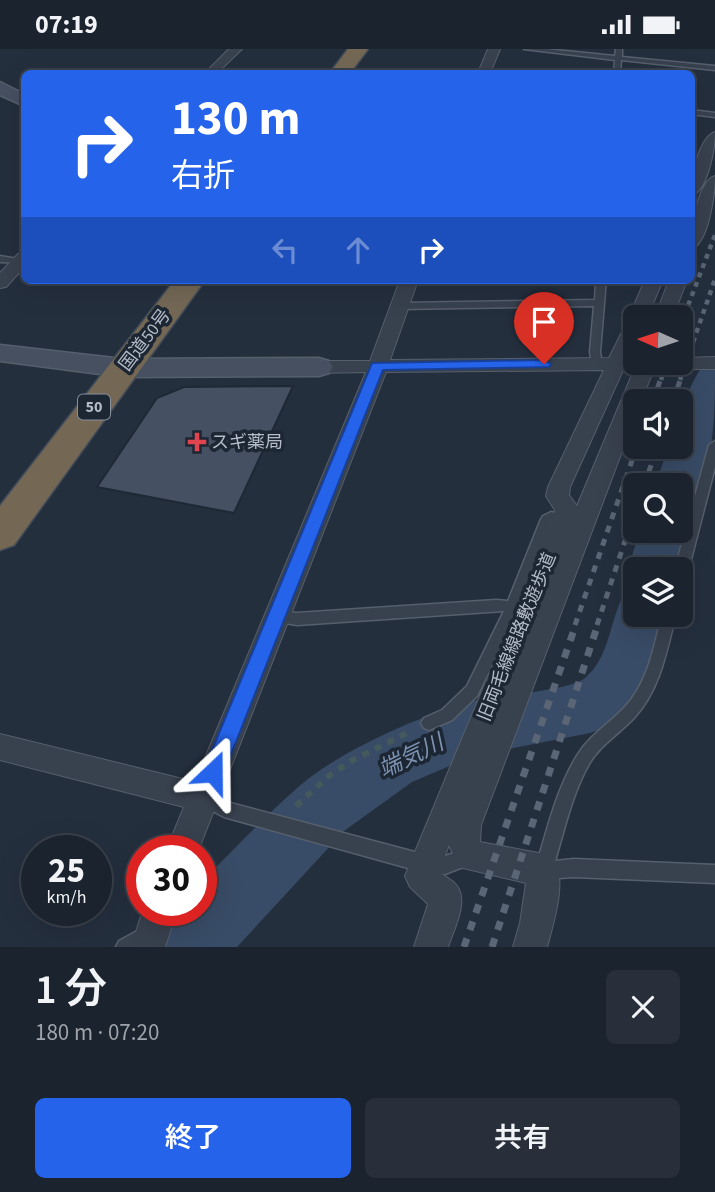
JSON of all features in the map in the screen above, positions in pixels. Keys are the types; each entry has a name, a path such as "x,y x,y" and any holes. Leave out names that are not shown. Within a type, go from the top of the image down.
{"highway":[{"path":"342,70 358,49"},
{"name":"国道50号","path":"0,535 187,284"}],"street":[{"path":"214,70 236,49"},
{"path":"485,70 494,49"},
{"path":"0,87 21,98"},
{"path":"695,183 715,136"},
{"path":"695,233 715,180"},
{"path":"0,283 21,262"},
{"path":"188,835 369,391 407,284"},
{"path":"643,305 652,284"},
{"path":"669,305 676,284"},
{"path":"573,522 558,496 559,487 608,363 623,341"},
{"path":"0,353 123,368 623,363"},
{"path":"693,363 715,363"},
{"path":"530,947 537,923 544,870 470,856 463,841 573,522 641,375"},
{"name":"旧両毛線線路敷遊歩道","path":"426,864 573,522"},
{"path":"0,747 203,798"},
{"path":"426,864 421,876 433,889 445,896 444,909 431,947"}],"lane":[{"path":"527,49 715,68"},
{"path":"617,70 620,49"},
{"path":"695,112 715,115"},
{"path":"0,259 21,260"},
{"path":"601,284 599,303 608,363"},
{"path":"399,306 599,303"},
{"path":"685,557 715,445"},
{"path":"429,723 447,715 472,691 513,607 547,519 551,517 573,522"},
{"path":"278,617 297,619 496,605 513,607"},
{"path":"666,627 651,681 642,698 627,715 602,734 582,760 544,870 574,868 715,874"},
{"path":"203,798 224,809 426,864 445,865 470,856"}],"path":[{"path":"278,824 330,775 353,760 429,723"}],"building":[{"name":"スギ薬局","path":"293,386 234,513 97,487 157,398 184,387"}],"waterway":[{"name":"端気川","path":"683,473 715,379"},
{"name":"端気川","path":"657,557 661,543"},
{"name":"端気川","path":"184,947 198,936 321,809 390,762 467,730 590,707 606,696 627,674 639,627"}],"railway":[{"path":"688,305 715,235"},
{"path":"680,380 715,279"},
{"path":"661,380 663,375"},
{"path":"657,389 661,378"},
{"path":"677,389 681,378"},
{"path":"575,625 632,459"},
{"path":"648,473 653,459"},
{"path":"597,625 624,543"},
{"path":"464,947 576,624"},
{"path":"492,947 598,624"}],"place":[{"name":"スギ薬局","path":"197,442"}],"route":[{"path":"213,772 278,617 377,366 544,364"}]}
